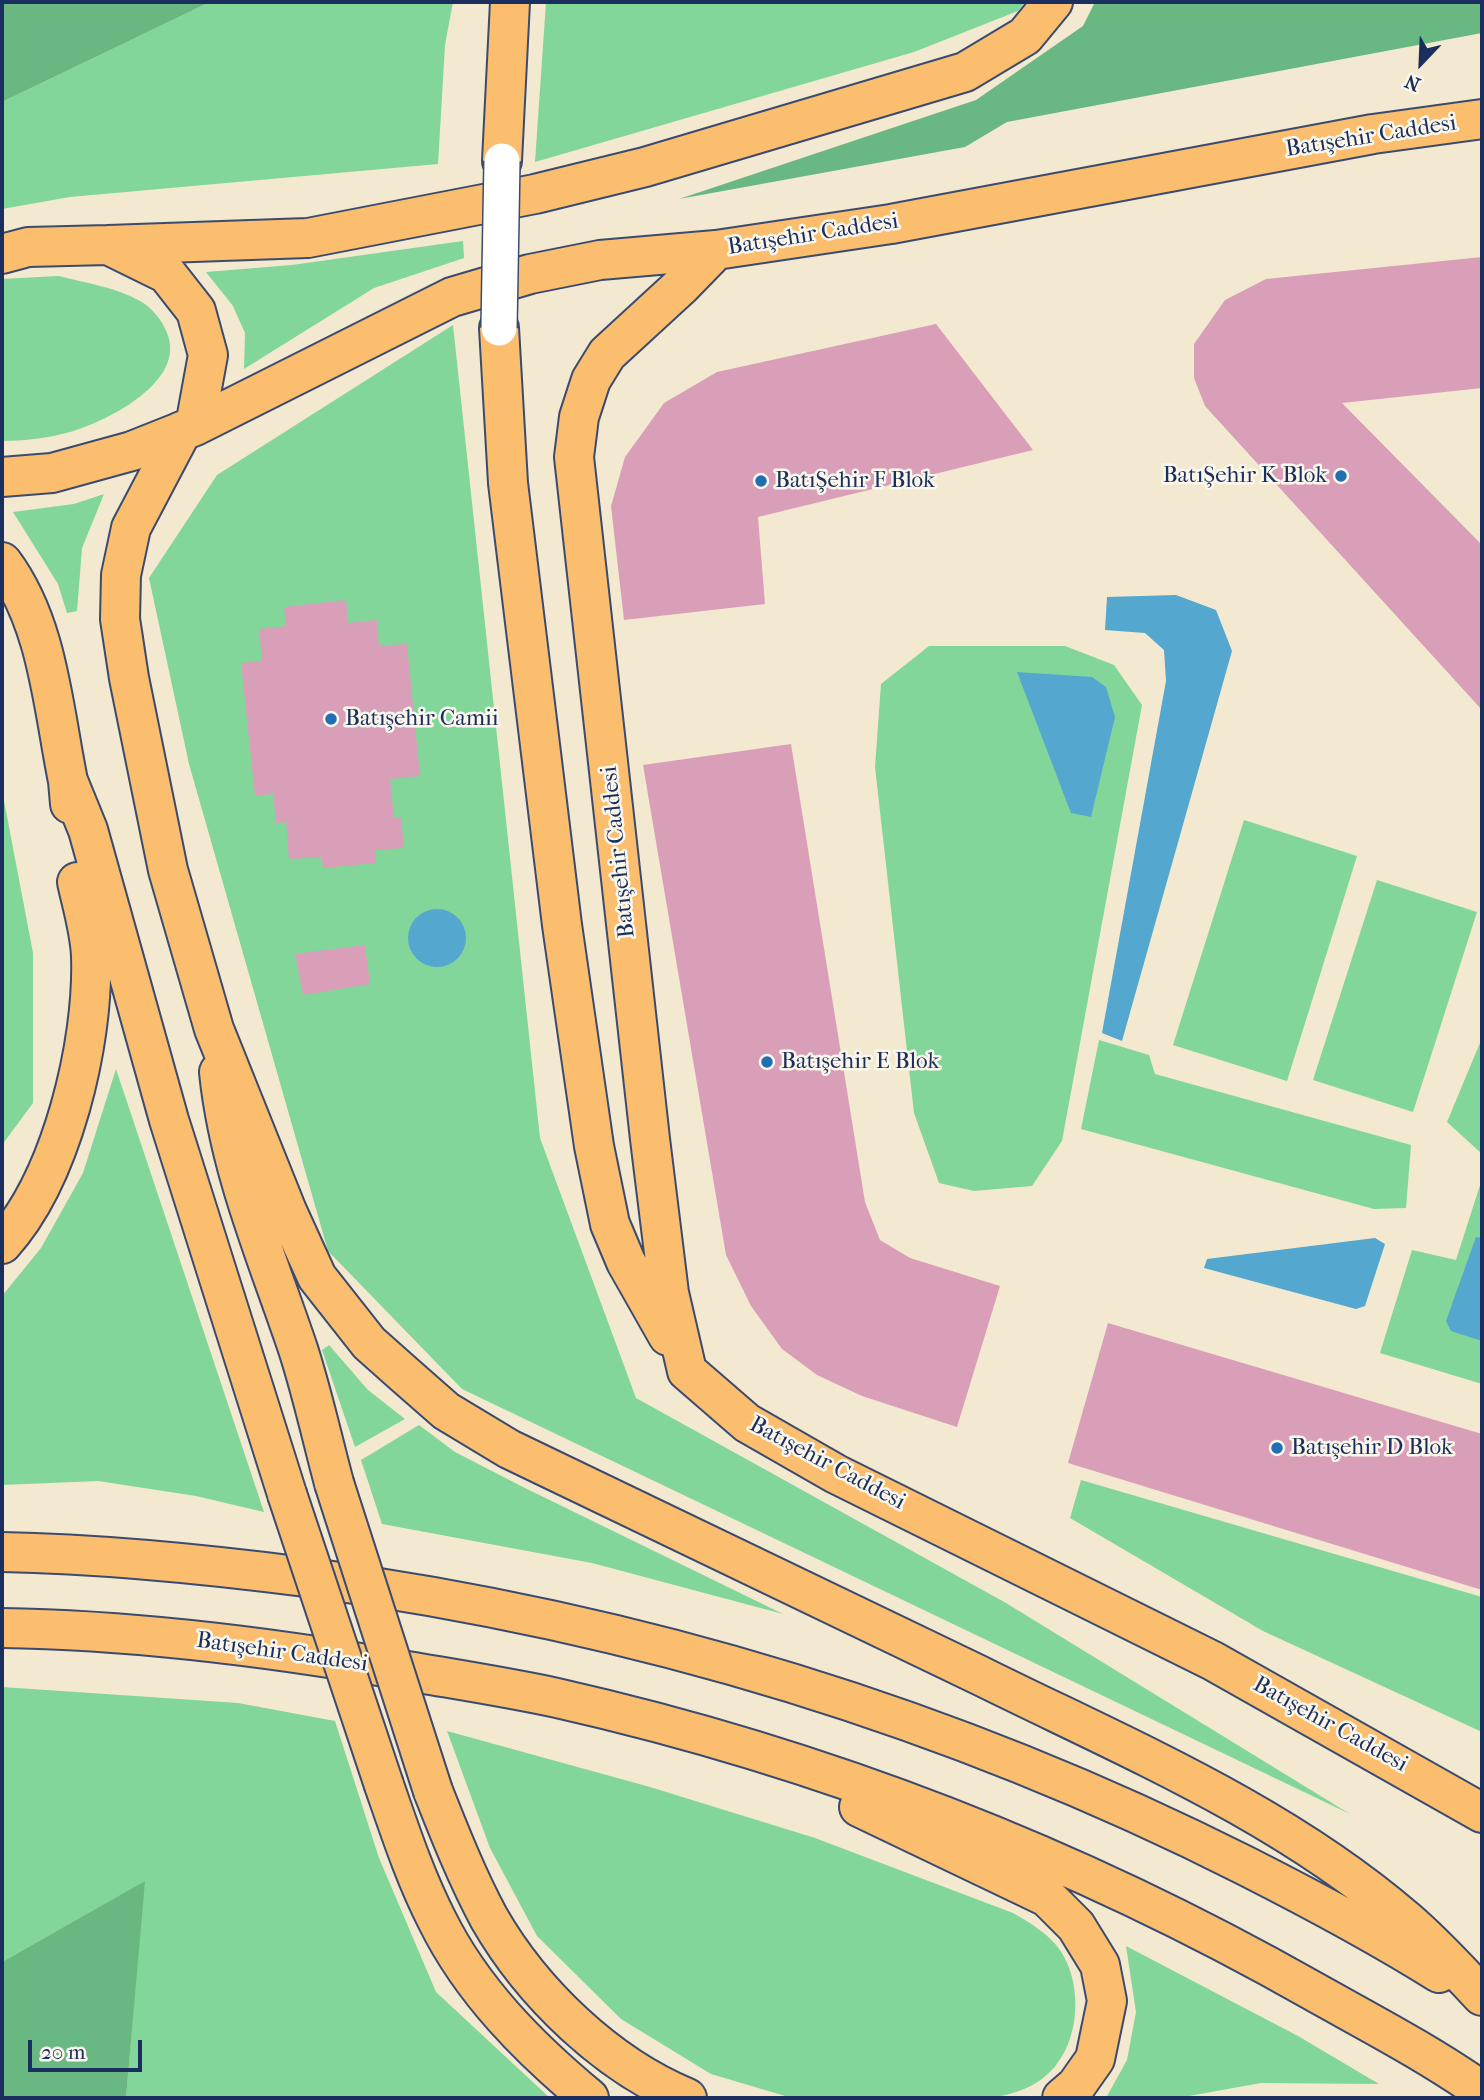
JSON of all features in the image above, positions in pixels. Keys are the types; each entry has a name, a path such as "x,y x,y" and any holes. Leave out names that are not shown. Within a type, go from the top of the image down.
{"main road":[{"path":"502,161 510,2"},
{"path":"2,254 28,247 308,238 535,194 645,167 965,72 1025,36 1052,2"},
{"name":"Batışehir Caddesi","path":"1482,118 1373,134 891,224 716,250 607,354 591,380 579,417 574,457 669,1293 687,1371 747,1423 836,1474 1213,1661 1482,1813"},
{"path":"108,245 167,274 196,312 208,355 189,428 131,528 121,575 120,619 131,691 169,870 214,1028 287,1211 317,1277 369,1343 446,1411 509,1449 1218,1793 1282,1830 1363,1886 1407,1921 1482,1998"},
{"path":"2,477 51,473 132,451 189,428 452,297 530,274 600,260 716,250"},
{"path":"499,328 508,483 562,925 594,1146 610,1224 626,1262 687,1371"},
{"path":"2,562 18,583 36,628 68,780 76,881 91,952 92,1004 83,1055 67,1116 41,1183 2,1244"},
{"path":"68,780 88,830 165,1107 287,1494 412,1864 438,1922 472,1977 505,2019 548,2064 589,2098"},
{"path":"214,1028 223,1118 245,1203 299,1351 334,1483 433,1791 459,1857 490,1919 534,1980 573,2022 615,2056 687,2098"},
{"path":"2,1552 159,1559 411,1591 546,1616 790,1681 1020,1763 1150,1818 1316,1903 1482,1998"},
{"name":"Batışehir Caddesi","path":"2,1628 148,1636 315,1655 556,1698 715,1739 873,1790 1060,1863 1228,1943 1437,2059 1482,2091"},
{"path":"715,1739 1047,1896 1076,1926 1100,1965 1107,2001 1095,2059 1076,2086 1062,2098"}],"street":[{"path":"499,328 502,161"}],"green space":[{"path":"2,2 210,2 2,102"},
{"path":"210,2 453,2 445,45 438,164 70,197 2,209 2,102"},
{"path":"546,2 1025,2 1018,11 914,52 535,162"},
{"path":"1095,2 1482,2 1482,33 1007,122 965,147 679,199 976,100 1083,26"},
{"path":"463,241 464,258 374,288 244,369 245,333 233,306 206,272 292,265"},
{"path":"59,276 121,292 148,307 160,319 167,333 170,351 166,367 155,383 140,396 104,419 62,434 2,441 2,279"},
{"path":"453,325 540,1138 636,1398 1006,1603 1350,1814 462,1389 328,1251 189,764 149,578 217,475"},
{"path":"104,494 82,548 77,611 67,613 58,584 13,512 74,504"},
{"path":"929,646 1065,646 1114,665 1142,705 1062,1141 1032,1186 974,1191 939,1183 914,1113 875,767 881,684"},
{"path":"2,790 33,953 33,1103 2,1145"},
{"path":"1244,820 1357,856 1287,1081 1173,1045"},
{"path":"1377,880 1477,912 1413,1112 1313,1080"},
{"path":"1482,1038 1482,1154 1447,1122"},
{"path":"1099,1040 1149,1055 1155,1074 1411,1145 1406,1208 1374,1209 1081,1129"},
{"path":"116,1069 264,1512 196,1496 98,1481 2,1485 2,1296 41,1248 83,1173"},
{"path":"1482,1179 1482,1384 1380,1353 1412,1250 1456,1260"},
{"path":"329,1345 368,1390 405,1419 355,1447 322,1350"},
{"path":"419,1425 455,1452 783,1614 592,1563 382,1524 361,1460"},
{"path":"1081,1480 1482,1597 1482,1732 1263,1631 1070,1518"},
{"path":"2,1687 238,1703 335,1721 379,1858 436,1992 550,2098 126,2098 144,1882 2,1962"},
{"path":"447,1731 650,1787 815,1838 1013,1913 1050,1938 1068,1965 1073,1982 1075,2018 1064,2052 1055,2067 1036,2083 1018,2092 991,2098 792,2098 711,2074 621,2019 537,1936 490,1848"},
{"path":"145,1881 126,2098 2,2098 2,1962"},
{"path":"1126,1946 1298,2036 1379,2084 1261,2083 1178,2098 1106,2098 1127,2060 1136,2012"}],"water":[{"path":"1176,595 1216,610 1232,651 1122,1041 1102,1033 1166,681 1164,650 1145,633 1105,630 1107,597"},
{"path":"1017,672 1092,677 1106,687 1115,717 1091,817 1071,813"},
{"path":"437,909 453,914 461,922 466,938 461,954 453,962 437,967 421,962 413,954 408,938 413,922 421,914"},
{"path":"1476,1237 1482,1238 1482,1341 1451,1331 1446,1321"},
{"path":"1375,1238 1385,1244 1365,1306 1356,1309 1204,1268 1207,1259"}],"building":[{"name":"BatıŞehir K Blok","path":"1482,257 1482,388 1342,403 1482,545 1482,710 1205,406 1194,378 1194,344 1225,300 1266,279"},
{"name":"BatıŞehir F Blok","path":"936,324 1033,450 758,517 765,604 624,620 611,506 625,457 664,403 717,372"},
{"name":"Batışehir Camii","path":"346,600 348,623 377,620 379,646 407,644 420,776 390,779 394,818 401,817 404,848 375,850 376,863 323,868 321,857 289,859 286,822 276,823 273,794 255,796 241,663 262,661 259,629 286,626 284,607"},
{"name":"Batışehir E Blok","path":"791,744 865,1202 880,1240 910,1258 1000,1286 957,1427 862,1396 817,1375 782,1349 751,1306 726,1255 643,765"},
{"path":"365,945 370,984 303,995 295,954"},
{"name":"Batışehir D Blok","path":"1108,1323 1482,1434 1482,1590 1068,1463"}],"place":[{"name":"BatıŞehir K Blok","path":"1341,476"},
{"name":"BatıŞehir F Blok","path":"761,481"},
{"name":"Batışehir Camii","path":"331,719"},
{"name":"Batışehir E Blok","path":"767,1062"},
{"name":"Batışehir D Blok","path":"1277,1448"}]}
